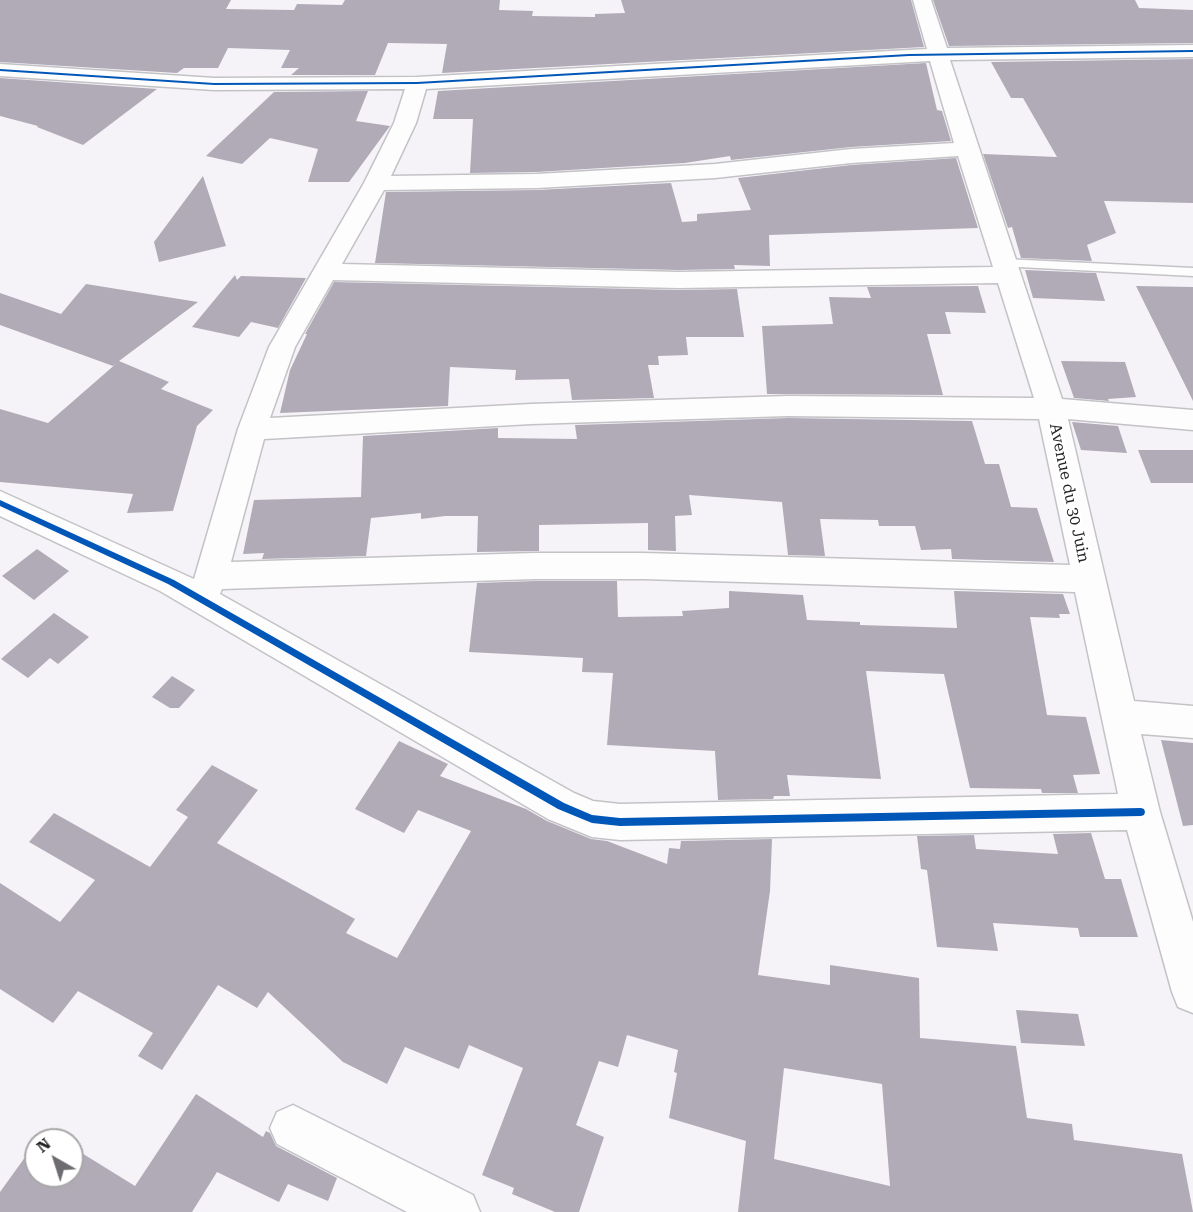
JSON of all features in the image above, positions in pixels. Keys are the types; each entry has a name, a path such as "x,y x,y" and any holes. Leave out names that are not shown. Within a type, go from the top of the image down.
{"street":[{"name":"Avenue du 30 Juin","path":"922,0 967,149 1051,409 1141,812 1193,992"},
{"path":"0,70 214,84 417,83 939,54 1193,51"},
{"path":"206,588 252,429 282,347 376,183 405,123 417,83"},
{"path":"376,183 537,181 715,171 851,156 967,149"},
{"path":"323,272 679,280 1005,269"},
{"path":"252,429 531,414 788,406 1095,410 1193,420"},
{"path":"0,503 171,582 206,588 535,566 643,566 1088,579"},
{"path":"206,588 561,806 592,819 632,822 1141,812"},
{"path":"1121,716 1193,722"},
{"path":"293,1128 456,1212"}],"lane":[{"path":"1005,269 1193,272"}],"building":[{"path":"0,0 231,0 226,9 294,10 297,4 342,5 345,0 500,0 499,10 533,11 532,16 595,17 595,14 625,13 621,0 911,0 924,47 442,73 447,44 388,43 375,75 291,75 299,68 281,68 290,50 228,48 218,68 184,68 177,73 0,62"},
{"path":"933,0 1135,0 1139,8 1193,10 1193,43 949,46"},
{"path":"1193,59 1193,203 1104,201 1116,233 1087,245 1092,261 1021,258 1012,227 1008,228 983,154 1057,157 1023,98 1011,98 991,62"},
{"path":"926,63 937,110 942,111 951,141 851,147 731,160 730,156 685,163 537,172 470,173 473,119 433,119 438,91"},
{"path":"0,78 157,89 83,145 38,126 0,116"},
{"path":"368,91 356,121 390,126 349,182 308,182 318,149 270,138 242,164 206,156 274,92"},
{"path":"956,158 978,228 769,235 770,266 734,265 735,269 679,270 375,263 386,192 537,190 671,183 682,222 697,221 697,214 751,210 738,178 851,165"},
{"path":"203,176 226,246 159,262 154,242"},
{"path":"1025,270 1096,273 1105,301 1033,298"},
{"path":"235,275 237,280 241,276 306,278 278,328 251,322 239,337 192,327"},
{"path":"334,282 679,290 737,289 744,337 686,337 688,355 658,356 659,365 648,365 654,398 572,400 569,379 515,380 516,370 450,367 448,406 280,413 290,370 307,334 305,334"},
{"path":"86,284 198,302 119,361 169,382 161,389 213,410 197,426 173,511 127,513 133,494 0,482 0,409 48,423 118,362 113,366 0,325 0,293 61,314"},
{"path":"978,286 986,313 945,312 951,334 927,334 943,395 767,394 762,326 833,324 829,297 871,298 867,287"},
{"path":"1136,286 1193,287 1193,401"},
{"path":"1061,361 1125,362 1136,397 1108,399 1109,401 1074,398"},
{"path":"788,418 972,421 985,464 999,464 1011,507 1037,508 1054,562 952,559 951,549 921,550 915,526 879,526 878,520 820,519 825,556 788,555 782,502 689,495 692,515 675,516 676,551 648,550 648,523 539,525 539,551 477,552 478,516 421,519 421,513 371,518 366,556 262,559 264,553 243,554 254,500 361,497 363,436 498,428 498,438 577,439 575,425"},
{"path":"1072,422 1118,426 1127,453 1081,450"},
{"path":"1138,450 1193,450 1193,483 1151,483"},
{"path":"37,549 69,571 34,600 2,576"},
{"path":"617,581 618,617 683,616 682,611 729,608 729,591 803,595 807,620 860,622 860,625 957,628 954,591 1063,594 1070,614 1059,614 1060,618 1030,617 1047,715 1086,717 1100,774 1073,775 1078,793 1042,793 1041,789 970,788 944,674 866,671 881,779 787,775 790,796 774,796 773,799 718,800 715,751 607,745 613,673 582,672 583,658 469,652 477,583"},
{"path":"54,613 89,637 58,664 50,658 28,678 1,659"},
{"path":"172,676 195,690 179,708 170,708 152,697"},
{"path":"1161,740 1193,743 1193,825 1183,826"},
{"path":"399,741 448,764 440,776 526,809 547,821 591,839 607,841 667,864 669,848 680,849 681,841 772,839 770,891 758,975 830,985 830,965 919,978 920,1038 1016,1046 1027,1118 1072,1124 1074,1140 1182,1154 1193,1212 738,1212 746,1141 669,1118 677,1073 674,1072 678,1050 627,1035 618,1067 599,1061 576,1125 604,1137 579,1212 555,1212 512,1194 514,1188 482,1175 523,1068 469,1045 459,1069 405,1047 387,1084 343,1062 268,992 257,1008 218,985 162,1070 138,1056 153,1033 78,991 53,1023 0,989 0,883 60,922 95,880 29,842 54,813 150,867 188,817 176,810 212,765 258,790 217,843 355,919 346,933 397,958 471,831 418,810 404,833 355,809","holes":["784,1068 882,1084 890,1186 774,1159"]},
{"path":"1091,833 1105,879 1121,879 1138,937 1080,937 1078,928 993,923 998,951 937,947 927,870 921,869 917,836 974,835 976,849 1058,854 1053,834"},
{"path":"1016,1010 1078,1014 1085,1046 1021,1043"},
{"path":"196,1094 263,1137 266,1131 270,1133 276,1146 337,1178 328,1201 288,1184 279,1202 217,1172 192,1212 0,1212 0,1192 24,1159 24,1188 84,1188 84,1154 135,1186"}],"cycle path":[{"path":"0,70 214,84 417,83 909,55 1193,51"},
{"path":"0,503 171,582 561,806 592,819 620,822 1141,812"}]}
